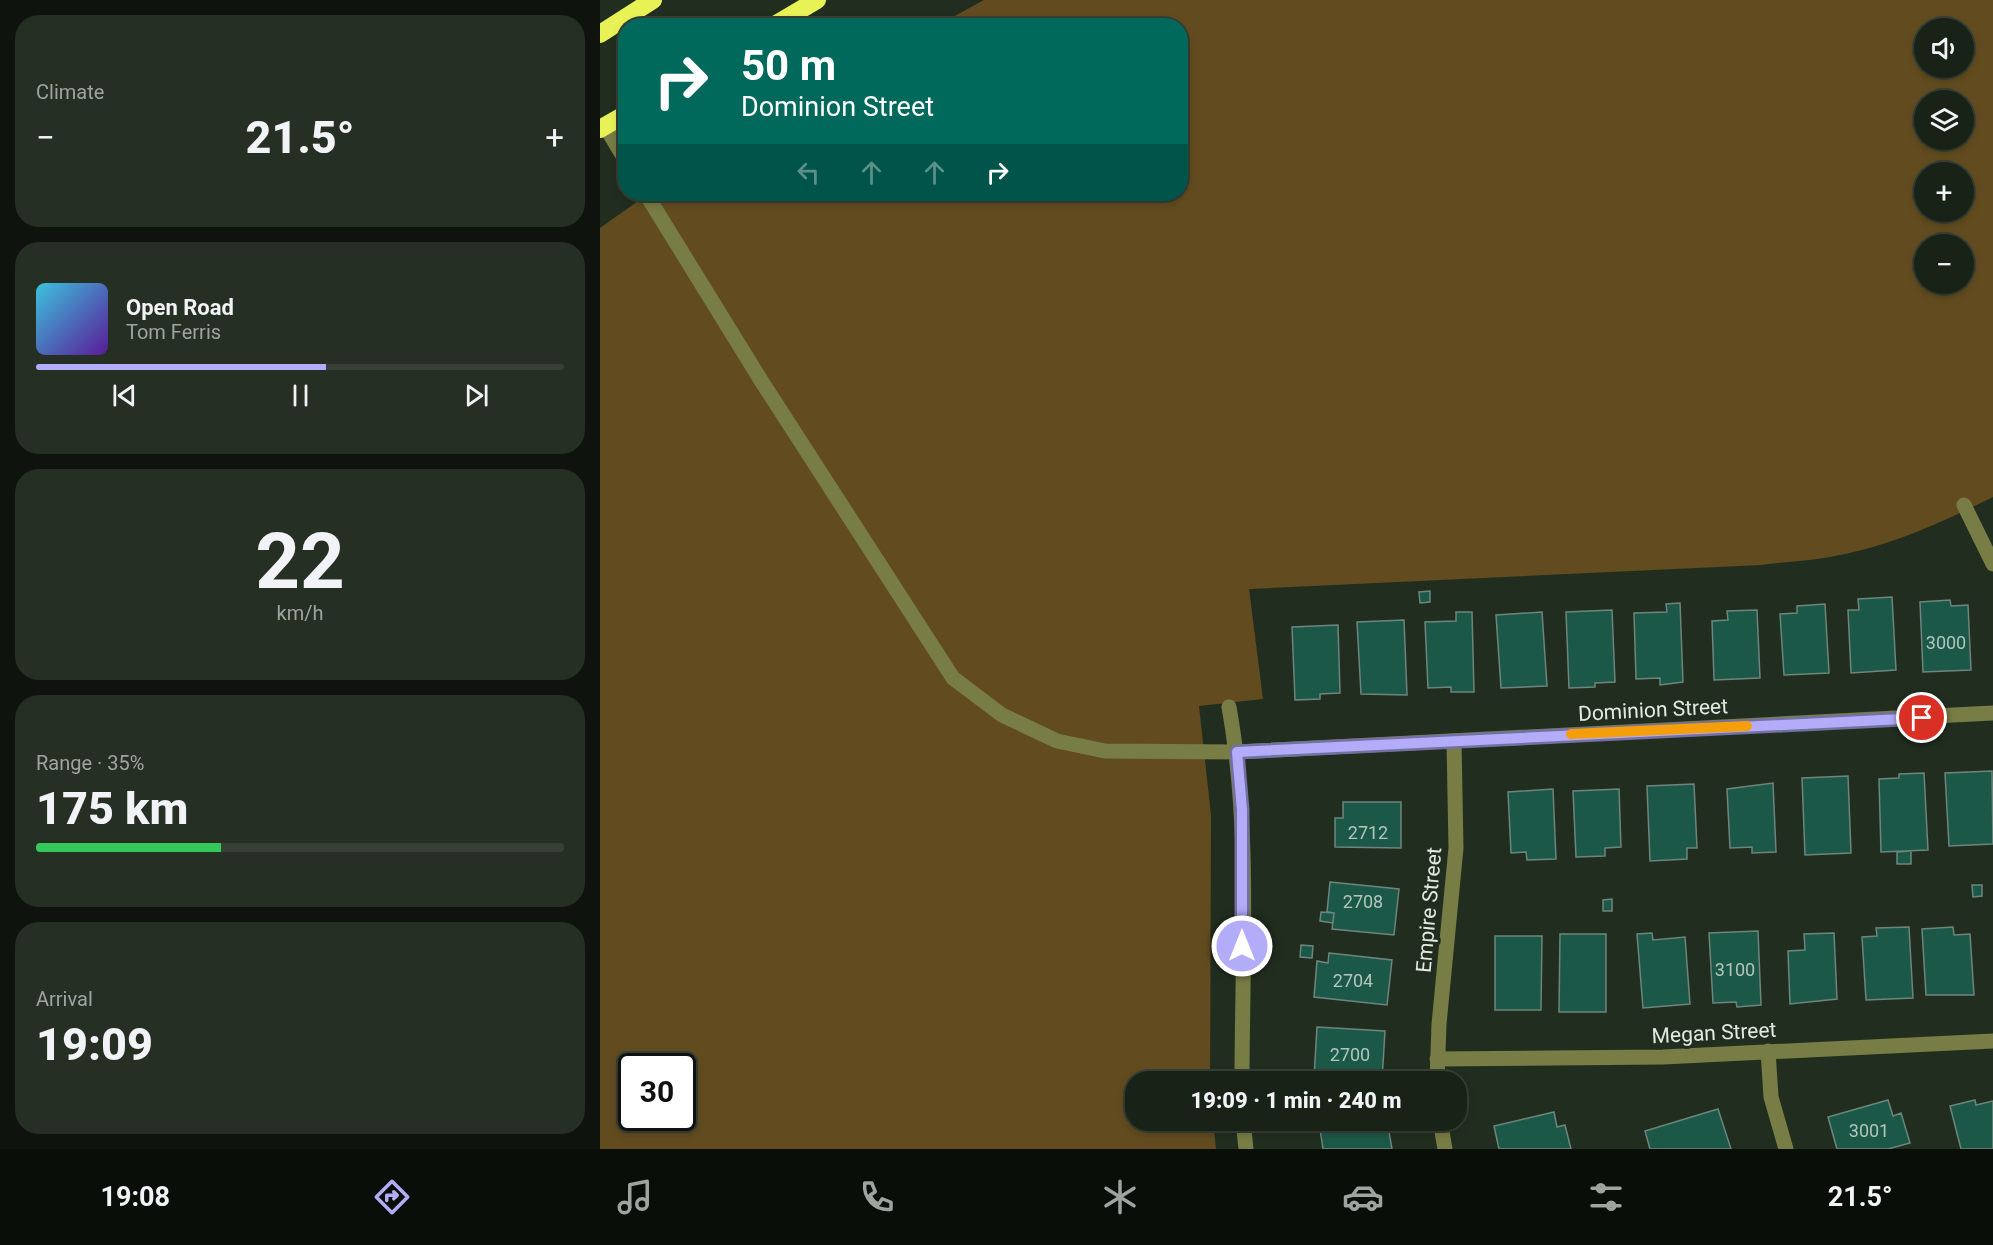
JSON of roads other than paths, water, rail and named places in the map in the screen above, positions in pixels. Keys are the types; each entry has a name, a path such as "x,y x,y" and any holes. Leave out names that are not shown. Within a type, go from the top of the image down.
{"highway":[{"path":"625,18 653,0"},
{"path":"786,18 817,0"},
{"path":"600,34 618,22"},
{"path":"602,128 618,119"}],"street":[{"path":"602,128 618,150"},
{"name":"Dominion Street","path":"650,201 762,382 953,678 1002,715 1057,741 1105,751 1237,752 1993,713"},
{"path":"1964,505 1993,564"},
{"path":"1229,707 1237,752 1242,810 1242,1071"},
{"name":"Empire Street","path":"1437,1071 1456,848 1454,741"},
{"name":"Megan Street","path":"1437,1059 1663,1057 1993,1041"},
{"path":"1768,1051 1771,1098 1786,1149"},
{"path":"1244,1131 1246,1149"},
{"path":"1442,1131 1445,1149"}]}
